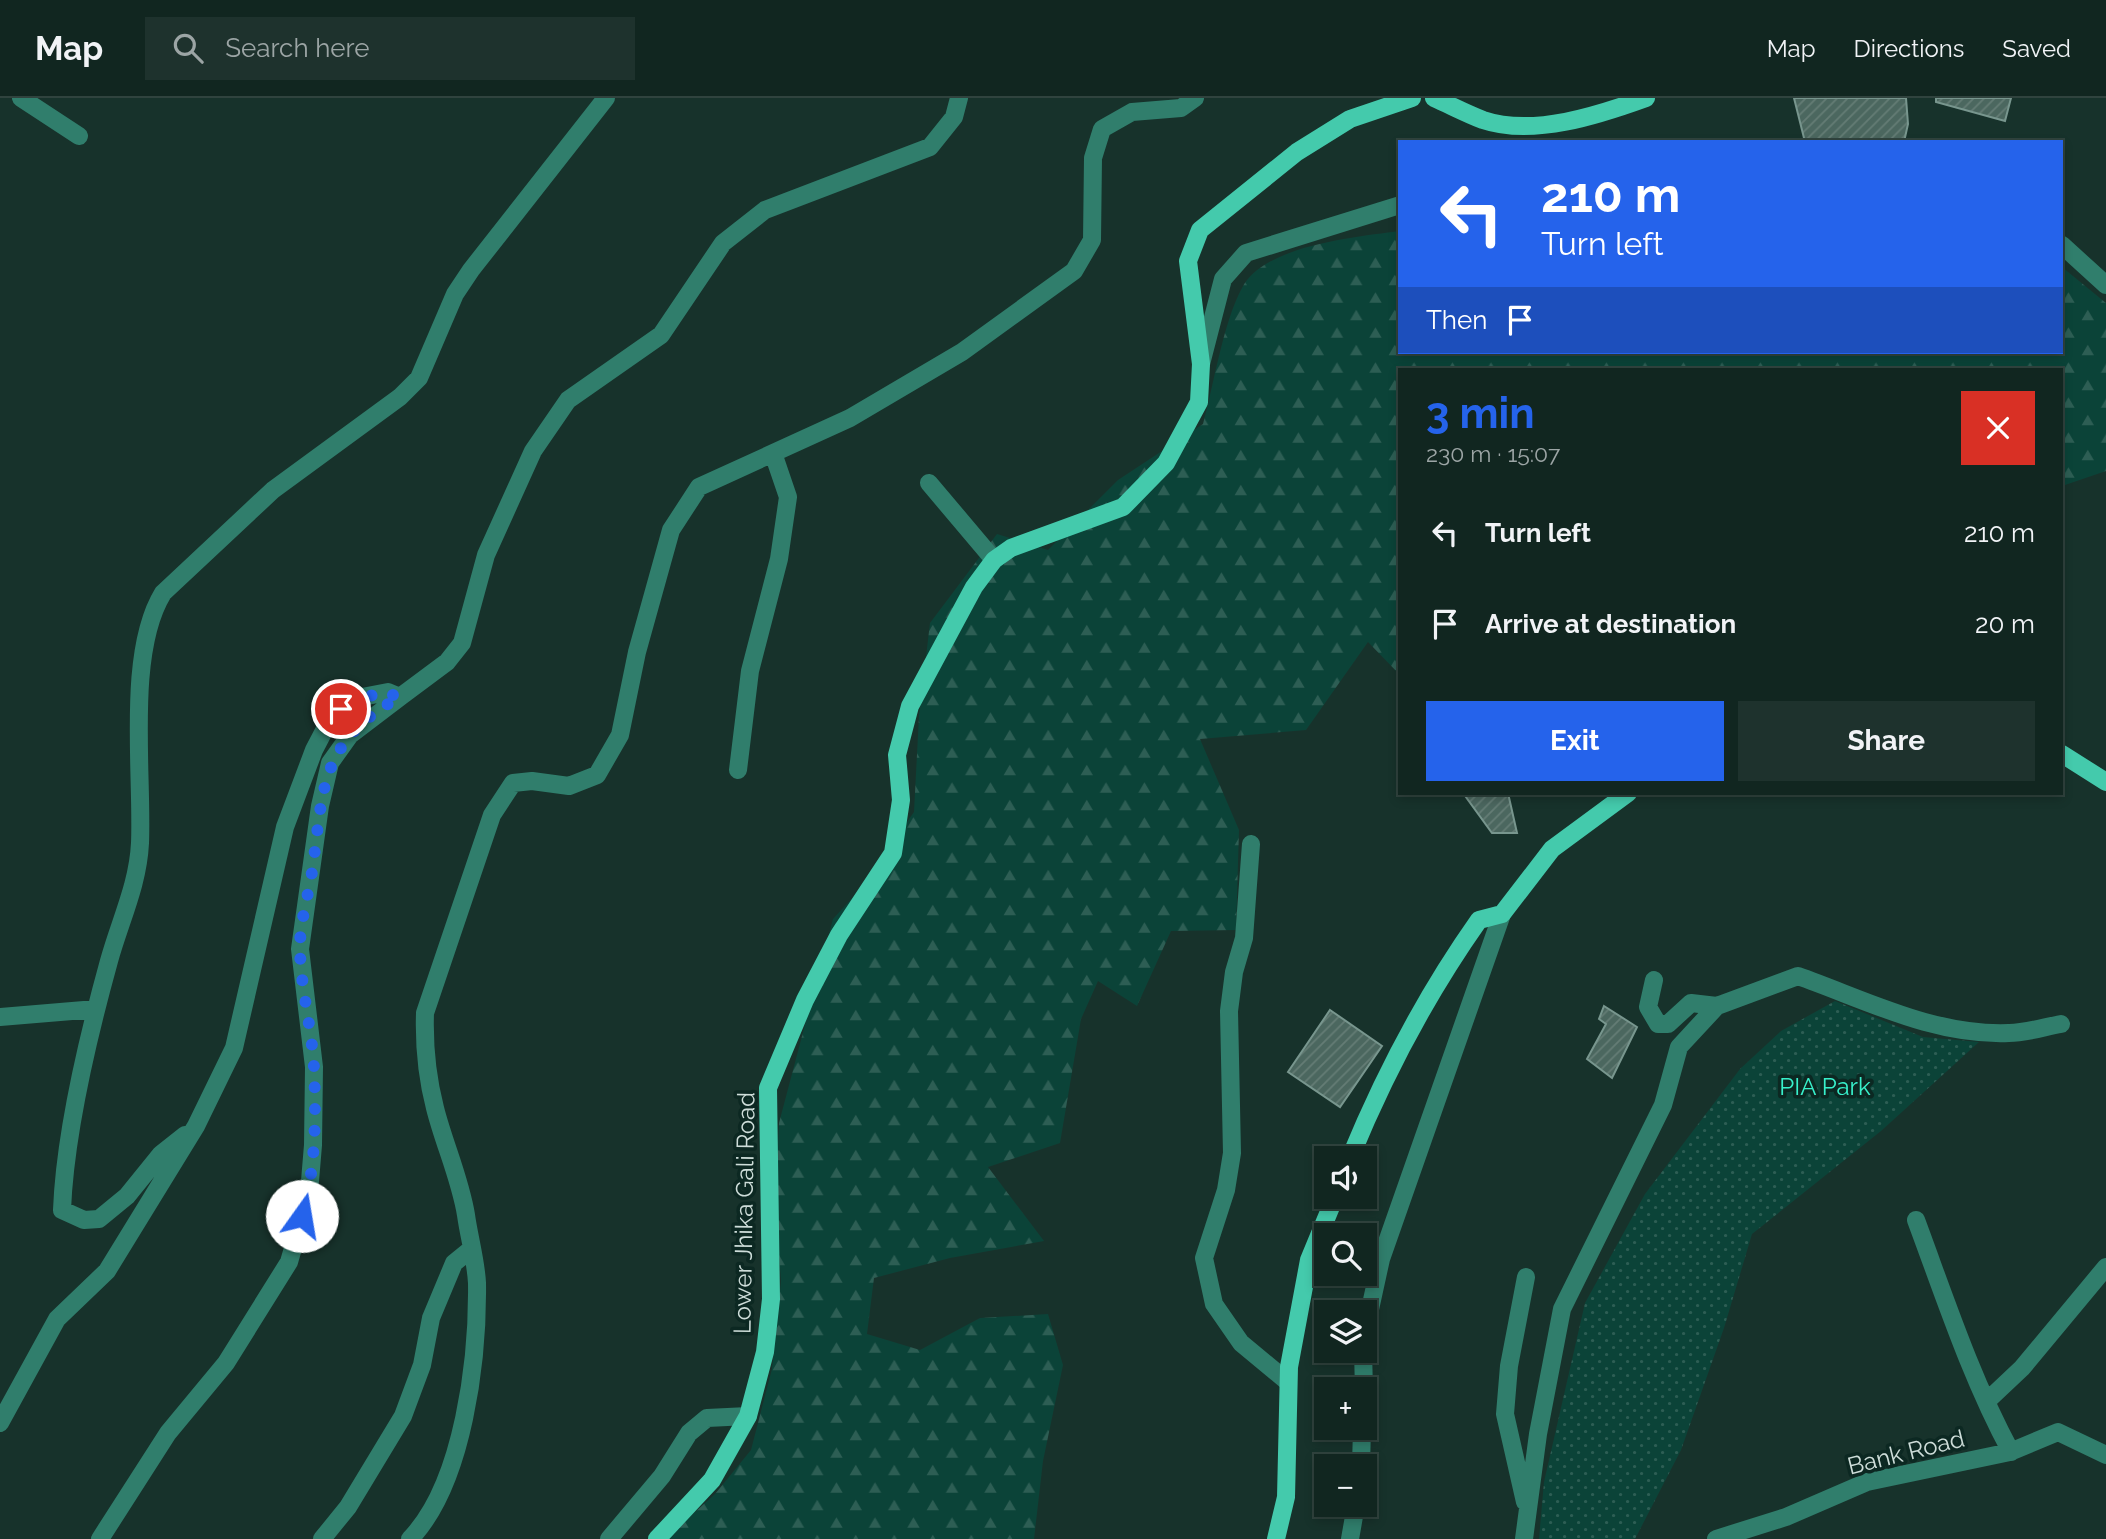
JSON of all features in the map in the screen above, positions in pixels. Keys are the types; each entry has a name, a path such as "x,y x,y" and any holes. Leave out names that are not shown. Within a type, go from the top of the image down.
{"main road":[{"name":"Lower Jhika Gali Road","path":"657,1539 712,1480 748,1416 765,1352 771,1299 768,1088 805,1000 833,946 893,853 901,800 897,755 910,706 974,587 994,559 1011,548 1123,507 1166,463 1199,402 1201,364 1188,261 1200,230 1297,152 1350,119 1412,98"},
{"path":"1434,98 1486,121 1543,126 1596,116 1646,98"},
{"path":"2063,755 2106,782"},
{"path":"1356,1146 1408,1032 1450,961 1479,920 1502,915 1552,849 1625,795"},
{"path":"1276,1539 1286,1497 1288,1382 1309,1260 1330,1209"}],"street":[{"path":"21,98 79,136"},
{"path":"196,1126 161,1154 127,1196 99,1219 84,1220 62,1210 64,1175 96,1009 116,937 134,887 140,845 140,695 152,612 163,593 273,491 400,397 419,378 455,294 471,270 606,98"},
{"path":"100,1539 168,1433 226,1363 289,1262 309,1193 313,1145 314,1067 300,949 320,806 330,763 350,735 447,662 462,643 486,555 533,451 568,400 661,335 723,243 765,210 930,148 954,117 959,98"},
{"path":"410,1539 426,1521 439,1499 459,1440 468,1396 477,1284 461,1192 434,1106 424,1037 425,1013 492,815 513,783 532,780 569,786 597,775 620,735 637,652 671,530 699,487 850,418 962,352 1074,271 1092,240 1093,158 1102,130 1132,112 1181,108 1195,98"},
{"path":"1201,364 1223,279 1246,253 1398,206"},
{"path":"2063,246 2106,285"},
{"path":"738,770 750,671 779,559 788,497 774,453"},
{"path":"929,483 994,559"},
{"path":"0,1423 57,1319 107,1271 196,1126 234,1048 285,827 314,750 326,727 341,709 362,697 381,692 400,697"},
{"path":"1251,844 1244,937 1234,972 1228,1012 1232,1153 1226,1190 1204,1258 1214,1304 1241,1343 1288,1382"},
{"path":"1372,1300 1381,1259 1502,915"},
{"path":"1524,1539 1562,1309 1662,1105 1679,1047 1717,1006 1798,976 1889,1012 1949,1028 2009,1033 2061,1024"},
{"path":"1654,980 1648,1007 1658,1024 1668,1024 1691,1003 1717,1006"},
{"path":"0,1017 96,1009"},
{"path":"1916,1220 1959,1338 2011,1452"},
{"path":"322,1539 348,1507 403,1416 422,1365 431,1318 454,1263 470,1250"},
{"path":"1987,1402 2022,1368 2106,1267"},
{"path":"1526,1277 1509,1366 1504,1414 1528,1512"},
{"path":"609,1539 662,1476 689,1433 707,1418 748,1416"},
{"name":"Bank Road","path":"1716,1539 1786,1517 1867,1482 2011,1452 2058,1432 2106,1455"},
{"path":"1350,1539 1354,1517"}],"green space":[{"path":"1398,231 1398,354 2063,354 2063,268 2106,303 2106,471 2063,486 2063,368 1398,368 1398,673 1368,642 1306,730 1200,739 1239,830 1236,930 1171,931 1137,1006 1098,981 1081,1019 1060,1143 988,1167 1044,1241 950,1258 874,1278 867,1334 920,1350 980,1318 1048,1314 1063,1365 1043,1461 1034,1539 665,1539 715,1494 751,1450 772,1369 781,1281 775,1197 779,1123 833,919 854,896 914,812 919,716 930,623 997,534 1048,550 1118,480 1203,424 1229,318 1242,288 1253,273 1290,253 1360,236"},
{"name":"PIA Park","path":"1835,1001 1923,1037 1979,1042 1881,1131 1752,1234 1724,1328 1681,1450 1635,1539 1539,1539 1544,1482 1585,1303 1645,1194 1740,1069 1781,1031"}],"building":[{"path":"1794,98 1906,98 1908,124 1904,140 1804,140"},
{"path":"1936,98 2011,98 2005,121 1936,102"},
{"path":"1464,795 1508,795 1517,833 1492,833"},
{"path":"1604,1006 1637,1027 1612,1078 1587,1059 1606,1024 1599,1019"},
{"path":"1330,1010 1382,1046 1340,1107 1288,1072"}],"route":[{"path":"302,1216 309,1193 313,1145 314,1067 300,949 320,806 330,763 350,735 400,697 381,692 362,697 341,709"}]}
